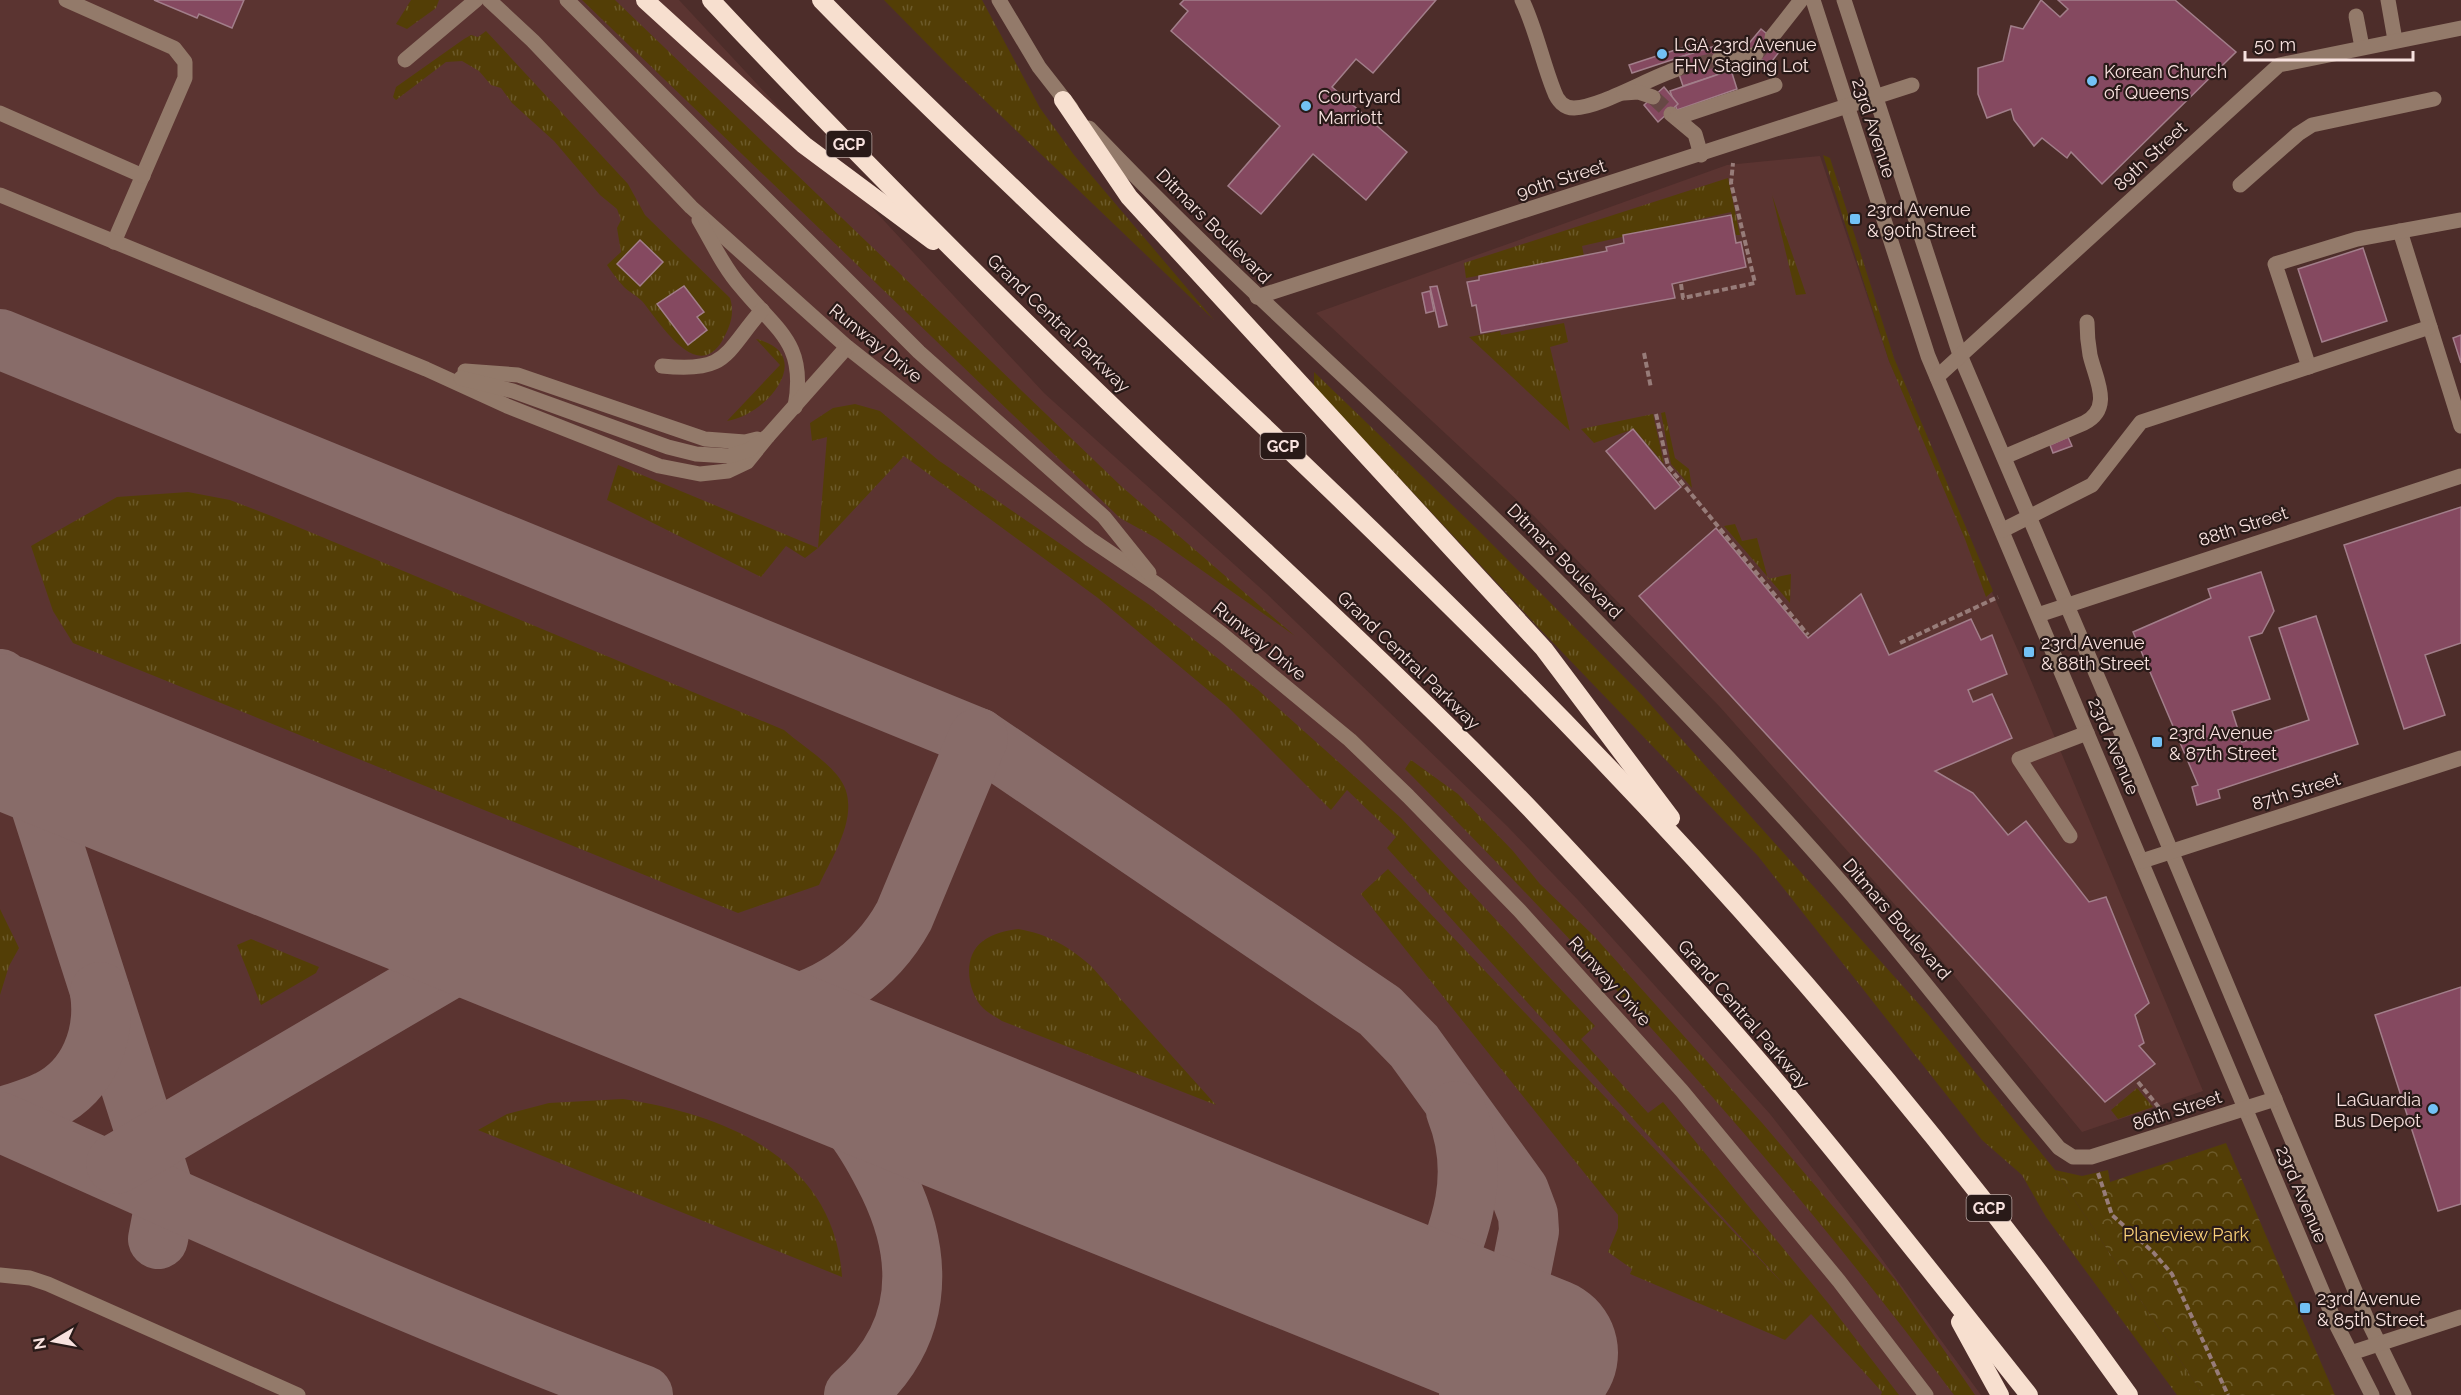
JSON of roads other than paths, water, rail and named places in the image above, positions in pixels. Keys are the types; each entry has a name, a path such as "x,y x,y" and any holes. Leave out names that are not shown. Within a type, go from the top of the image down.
{"highway":[{"path":"645,0 810,151 990,285"},
{"path":"651,0 685,35"},
{"name":"Grand Central Parkway","path":"711,0 819,115 990,285 1196,486 1364,643 1533,812 1701,994 1782,1088 2030,1395"},
{"name":"GCP","path":"821,0 885,65 1509,664 1615,773 1804,981 1948,1155 2129,1395"},
{"path":"1063,99 1129,197 1544,649 1734,902"},
{"path":"1936,1278 2000,1395"}],"street":[{"path":"66,0 174,48 184,62 185,78 114,242"},
{"path":"405,60 476,0"},
{"name":"Runway Drive","path":"489,0 533,41 691,207 847,347 1090,539 1158,585 1241,650 1350,740 1408,796 1520,911 1637,1040 1728,1146 1875,1326 1926,1395"},
{"path":"567,0 918,352 1104,517 1158,585"},
{"name":"Ditmars Boulevard","path":"999,0 1039,67 1063,99 1160,203 1257,297 1486,510 1606,630 1849,892 1950,1011 2059,1148 2073,1157 2091,1157"},
{"path":"1522,0 1560,102 1574,108 1621,93 1677,69"},
{"path":"1772,38 1801,0"},
{"name":"23rd Avenue","path":"1813,0 1919,333 2245,1108 2351,1353 2372,1395"},
{"name":"23rd Avenue","path":"1844,0 1960,355 2172,850 2379,1345 2404,1395"},
{"path":"2388,0 2395,40"},
{"path":"2356,15 2362,46"},
{"name":"89th Street","path":"1937,377 2279,65 2362,46 2461,28"},
{"path":"1719,59 1747,58 1756,54"},
{"path":"1701,155 1695,134 1673,115 1775,85"},
{"name":"90th Street","path":"1257,297 1876,99 1912,85"},
{"path":"1621,93 1638,92 1653,97"},
{"path":"2240,185 2298,134 2312,125 2434,99"},
{"path":"0,113 144,176"},
{"path":"0,195 426,369 507,406 677,471 700,474 728,471 747,462 847,347"},
{"path":"691,207 740,286 788,340 795,357 798,392 794,409"},
{"path":"2309,367 2275,264 2357,239 2461,220"},
{"path":"2400,231 2461,426"},
{"path":"662,366 702,368 718,362 734,347 762,310"},
{"path":"2004,457 2084,423 2096,414 2101,393 2090,355 2087,322"},
{"path":"2003,530 2092,485 2141,423 2430,327"},
{"path":"426,369 513,391 668,447 696,454 729,456 749,450 768,436"},
{"name":"88th Street","path":"2038,615 2461,476"},
{"path":"2070,836 2019,759 2087,732"},
{"name":"87th Street","path":"2142,861 2461,758"},
{"name":"86th Street","path":"2091,1157 2275,1099"},
{"path":"0,1275 30,1278 48,1284 298,1395"},
{"path":"2351,1353 2461,1317"}],"tunnel":[{"path":"1756,54 1772,37"},
{"path":"1677,69 1719,59"},
{"path":"1653,97 1669,112"}],"place":[{"name":"LGA 23rd Avenue FHV Staging Lot","path":"1662,54"},
{"name":"Korean Church of Queens","path":"2092,81"},
{"name":"Courtyard Marriott","path":"1306,106"},
{"name":"23rd Avenue & 90th Street","path":"1855,219"},
{"name":"23rd Avenue & 88th Street","path":"2029,652"},
{"name":"23rd Avenue & 87th Street","path":"2157,742"},
{"name":"LaGuardia Bus Depot","path":"2433,1109"},
{"name":"23rd Avenue & 85th Street","path":"2305,1308"}],"park label":[{"name":"Planeview Park","path":"2186,1234"}]}
